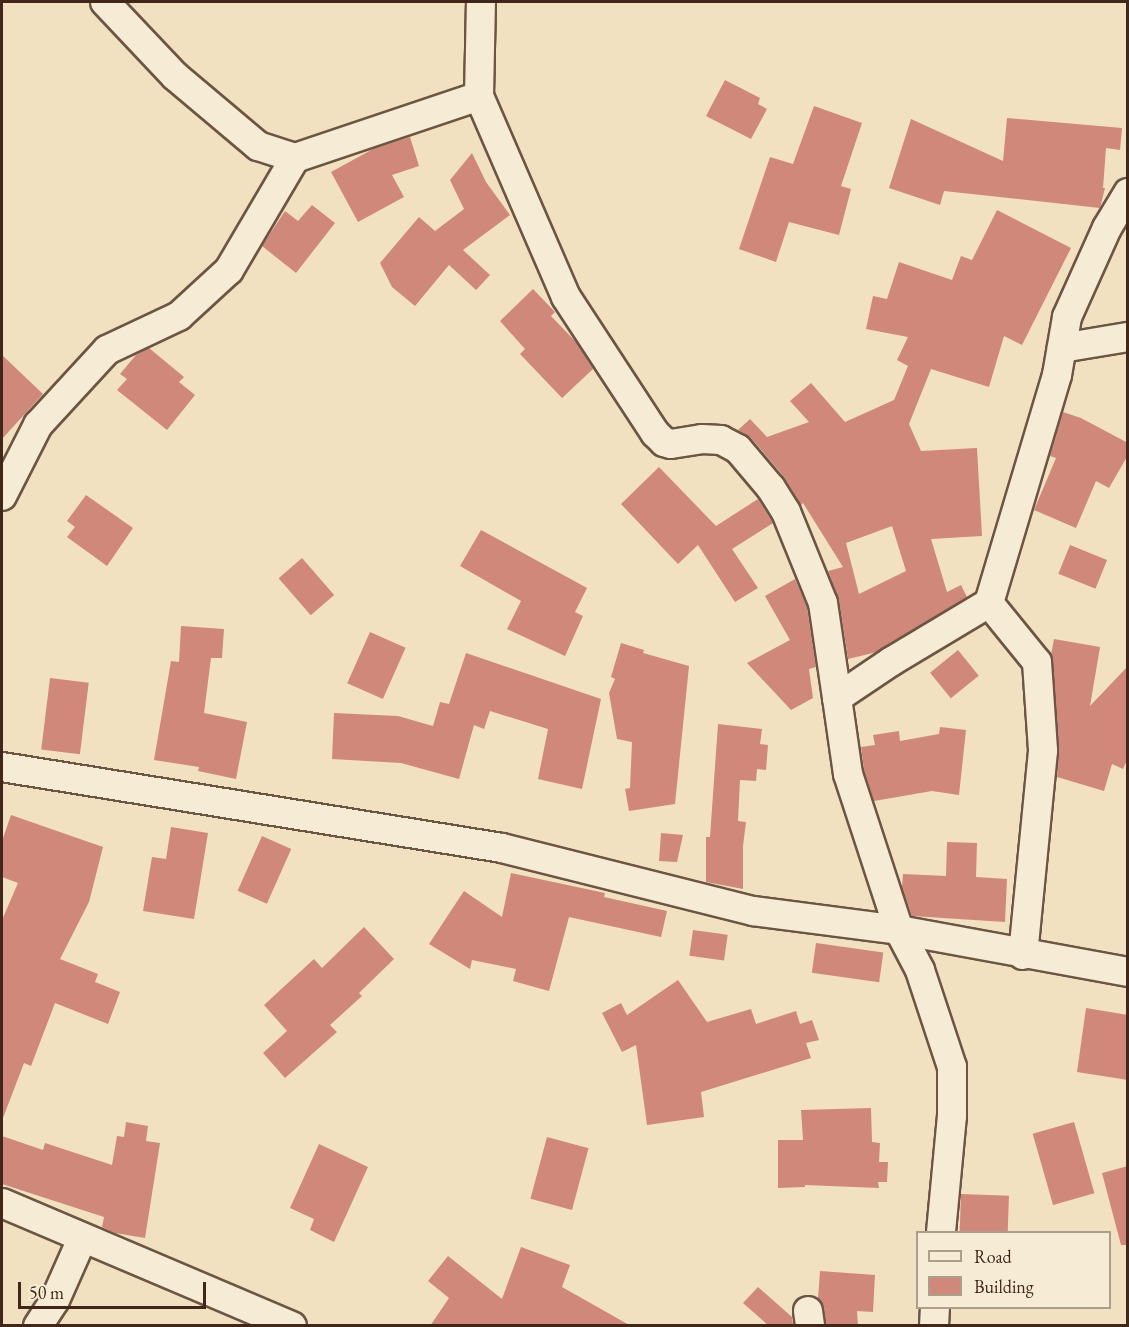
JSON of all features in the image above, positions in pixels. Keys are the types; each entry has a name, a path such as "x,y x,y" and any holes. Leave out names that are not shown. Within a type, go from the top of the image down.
{"street":[{"path":"105,2 175,76 258,146 295,158 479,96"},
{"path":"481,2 479,96 566,297 655,433 664,442 671,444 702,439 721,440 738,449 771,488 786,512 823,603 848,774 899,930 920,970 952,1067 952,1116 941,1231"},
{"path":"2,496 38,425 106,350 179,316 229,270 295,158"},
{"path":"837,698 892,661 989,603 1057,375 1067,317 1107,228 1128,193"},
{"path":"1062,348 1128,336"},
{"path":"989,603 1037,662 1042,751 1023,954"},
{"path":"2,767 502,848 753,911 899,930 1128,972"},
{"path":"2,1203 82,1239 292,1326"},
{"path":"38,1326 55,1300 82,1239"},
{"path":"934,1326 935,1309"}],"building":[{"path":"725,80 760,98 758,104 767,109 751,139 706,116"},
{"path":"814,106 862,123 841,186 851,189 839,235 789,222 776,262 739,249 770,157 793,164"},
{"path":"1007,118 1122,128 1120,150 1106,148 1103,188 1105,188 1100,208 944,191 940,205 889,188 911,119 1003,161"},
{"path":"410,137 419,166 392,175 404,197 358,222 331,172 373,149"},
{"path":"472,153 486,182 510,215 463,250 490,275 476,290 449,265 415,306 392,287 380,263 419,217 435,231 464,209 450,180"},
{"path":"312,205 335,223 296,273 262,246 285,211 298,221"},
{"path":"997,210 1071,248 1022,345 1004,336 989,387 931,369 909,424 921,451 977,448 982,536 931,539 947,592 961,585 967,597 877,652 848,659 839,600 828,571 843,567 784,477 751,438 738,430 750,419 767,437 809,422 790,401 811,383 845,422 894,400 908,366 897,360 908,337 866,329 873,296 887,299 899,262 952,280 961,256 972,260","holes":["892,526 906,571 859,594 846,543"]},
{"path":"533,289 555,312 551,316 576,342 593,369 562,398 520,354 525,349 500,321"},
{"path":"149,348 184,377 179,382 195,395 167,430 117,390 127,379 120,374 136,355"},
{"path":"2,355 43,394 2,439"},
{"path":"1063,412 1081,418 1128,443 1128,455 1109,488 1096,481 1076,528 1034,510 1056,458 1050,456"},
{"path":"659,467 716,526 758,499 773,523 732,549 758,588 735,602 698,545 678,564 621,504"},
{"path":"86,495 133,528 107,566 67,537 75,527 67,521"},
{"path":"481,530 587,588 575,612 583,616 565,656 507,629 521,601 460,566"},
{"path":"1070,545 1107,560 1095,589 1058,574"},
{"path":"302,558 334,595 311,615 279,578"},
{"path":"795,579 807,607 816,667 809,669 813,698 791,710 747,663 790,640 765,596"},
{"path":"181,626 224,629 222,658 211,658 204,713 247,722 236,779 198,771 199,767 154,760 171,661 179,662"},
{"path":"370,632 406,648 383,699 347,683"},
{"path":"1054,639 1100,647 1090,706 1128,666 1128,758 1123,769 1112,764 1104,791 1057,777 1059,750 1051,655"},
{"path":"621,643 644,650 643,653 689,666 675,804 629,811 625,789 630,788 632,742 617,739 609,693 615,679 611,677"},
{"path":"958,650 979,676 951,698 930,673"},
{"path":"466,653 601,699 582,789 538,779 548,729 490,711 484,729 474,725 459,779 401,763 332,759 334,713 398,716 433,726 440,702 449,704"},
{"path":"50,678 89,683 80,754 41,749"},
{"path":"718,724 762,729 760,744 768,745 766,770 757,769 756,781 740,780 738,821 746,822 743,846 743,889 706,882 706,837 710,837"},
{"path":"940,727 966,730 959,795 932,791 874,801 864,770 861,747 875,745 873,735 899,731 900,741 939,734"},
{"path":"11,815 103,847 89,902 60,959 98,974 95,982 120,992 108,1024 55,1003 31,1066 24,1063 3,1118 2,920 18,883 2,877 2,841"},
{"path":"171,827 208,833 194,919 143,911 152,857 166,859"},
{"path":"661,833 683,835 677,862 659,861"},
{"path":"262,836 291,849 267,904 238,891"},
{"path":"947,842 977,843 976,877 1007,879 1005,922 912,916 902,887 903,874 946,876"},
{"path":"511,873 605,893 604,897 667,911 661,937 569,917 549,991 513,981 516,969 472,960 470,969 429,944 464,891 502,917"},
{"path":"364,927 394,959 359,993 362,996 330,1025 337,1032 285,1078 263,1053 287,1031 264,1005 314,959 322,968"},
{"path":"693,930 728,935 724,961 689,956"},
{"path":"816,943 883,952 879,982 812,973"},
{"path":"678,980 707,1022 751,1009 756,1024 796,1011 800,1024 812,1020 819,1040 806,1043 811,1058 701,1092 704,1117 647,1125 636,1045 622,1052 602,1013 621,1003 627,1015"},
{"path":"1086,1008 1128,1015 1128,1080 1077,1072"},
{"path":"871,1108 872,1142 880,1143 879,1162 888,1162 887,1182 878,1182 879,1188 805,1185 805,1187 778,1188 778,1140 803,1140 801,1110"},
{"path":"126,1122 148,1126 146,1141 160,1143 145,1238 115,1233 102,1227 104,1217 2,1184 2,1136 43,1150 45,1143 112,1165 117,1136 124,1137"},
{"path":"1074,1122 1094,1193 1053,1205 1033,1134"},
{"path":"547,1137 589,1148 572,1210 530,1199"},
{"path":"319,1144 368,1167 334,1242 310,1230 314,1219 290,1208"},
{"path":"1128,1166 1128,1245 1121,1245 1102,1173"},
{"path":"961,1194 1009,1196 1008,1231 960,1231"},
{"path":"521,1247 570,1265 562,1287 631,1326 430,1326 449,1298 428,1281 448,1256 502,1299"},
{"path":"820,1271 875,1275 873,1312 857,1311 858,1326 826,1326 824,1308 818,1299"},
{"path":"758,1287 792,1317 793,1326 769,1326 743,1303"}]}
